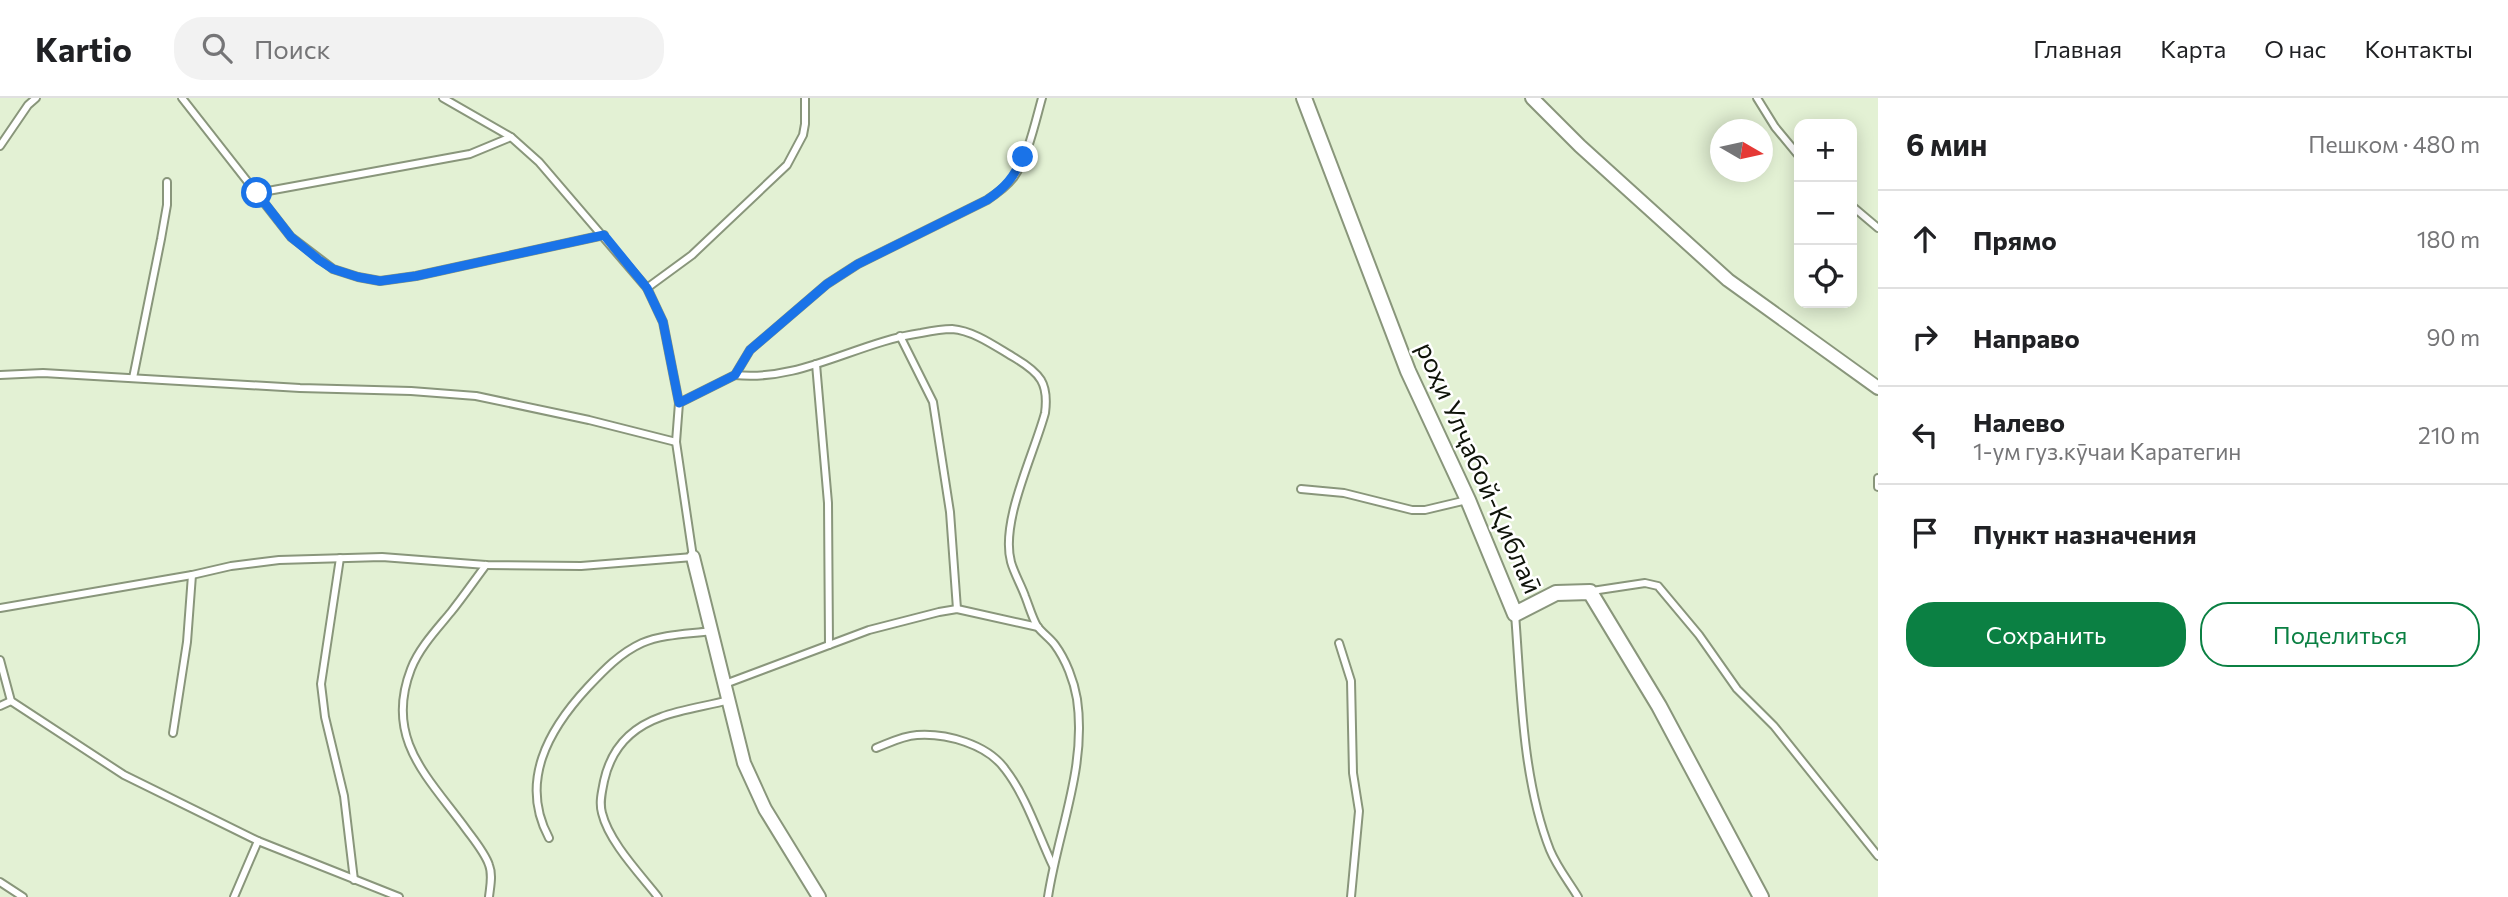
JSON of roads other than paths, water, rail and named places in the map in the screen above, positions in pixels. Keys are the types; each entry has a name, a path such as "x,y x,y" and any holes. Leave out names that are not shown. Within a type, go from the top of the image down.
{"street":[{"name":"роҳи Улҷабой-Қиблаӣ","path":"1304,98 1408,370 1468,500 1515,614 1556,593 1590,592"},
{"path":"1532,98 1590,155 1728,280 1878,388"},
{"path":"693,557 744,763 760,797 819,897"},
{"path":"1590,592 1659,706 1761,897"}],"lane":[{"path":"0,146 36,98"},
{"path":"182,98 291,237 333,269 380,281 416,276 604,235"},
{"path":"0,608 231,566 279,560 382,556 486,565 581,566 693,557 676,442 679,403 663,322 647,288 539,162 511,137 443,98"},
{"path":"647,288 692,255 788,165 803,135 805,98"},
{"path":"735,375 750,350 827,284 858,264 1002,190 1014,177 1023,157 1042,98"},
{"path":"1757,98 1775,127 1794,150"},
{"path":"257,193 470,155 511,137"},
{"path":"133,378 167,205 167,181"},
{"path":"1857,210 1878,228"},
{"path":"679,403 735,375 769,376 817,364 900,336 952,329 967,332 1021,362 1045,385 1045,413 1013,515 1009,546 1011,562 1038,627 1065,661 1077,697 1078,756 1072,795 1053,866 1048,897"},
{"path":"900,336 933,402 950,512 957,609"},
{"path":"817,364 828,503 829,645"},
{"path":"0,375 43,373 476,396 676,442"},
{"path":"1878,478 1878,488"},
{"path":"1301,489 1344,493 1412,510 1425,510 1468,500"},
{"path":"340,558 321,694 344,796 354,880"},
{"path":"486,565 436,629 412,666 402,709 403,727 422,771 471,836 489,865 489,897"},
{"path":"173,733 187,642 192,575"},
{"path":"1590,592 1645,583 1658,586 1699,635 1737,689 1774,726 1878,856"},
{"path":"725,684 917,616 957,609 1038,627"},
{"path":"1515,614 1531,777 1550,849 1578,897"},
{"path":"548,838 537,812 536,792 541,761 547,745 568,708 604,670 643,642 712,631"},
{"path":"1339,643 1351,681 1353,773 1359,811 1351,897"},
{"path":"0,660 11,701 124,775 258,841 399,897"},
{"path":"658,897 633,866 602,813 600,797 610,759 621,741 643,725 662,716 729,700"},
{"path":"0,706 11,701"},
{"path":"876,748 902,738 931,735 967,743 990,755 1003,766 1014,782 1053,866"},
{"path":"234,897 258,841"},
{"path":"0,882 23,897"}]}
